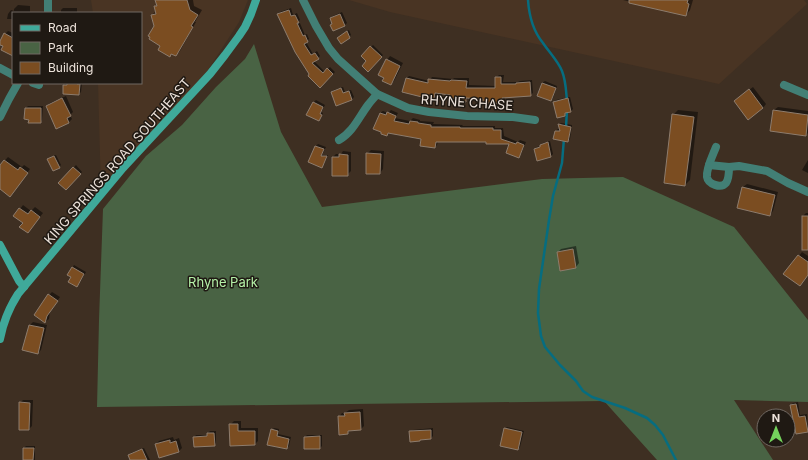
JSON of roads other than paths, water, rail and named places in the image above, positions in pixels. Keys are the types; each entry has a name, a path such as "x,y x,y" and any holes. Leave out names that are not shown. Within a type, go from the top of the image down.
{"street":[{"path":"48,0 48,12"},
{"name":"KING SPRINGS ROAD SOUTHEAST","path":"0,339 4,322 10,307 24,287 123,168 210,74 245,27 256,0"},
{"name":"RHYNE CHASE","path":"303,0 329,48 349,70 376,94 408,108 429,112 466,116 513,117 535,120"},
{"path":"0,68 12,74"},
{"path":"0,117 17,84"},
{"path":"784,85 808,95"},
{"path":"339,140 352,129 376,94"},
{"path":"716,147 709,165 707,177 709,181 714,184 723,185 726,183 728,178 729,168"},
{"path":"709,165 729,168 739,166 767,171 808,192"},
{"path":"0,245 19,281 24,287"}],"waterway":[{"path":"528,0 529,11 534,28 562,71 567,101"},
{"path":"566,127 567,110"},
{"path":"564,138 562,163 553,196 539,289 538,313 541,336 545,347 576,381 583,391 592,397 625,408 647,418 663,435 676,460"}],"park label":[{"name":"Rhyne Park","path":"223,282"}]}
